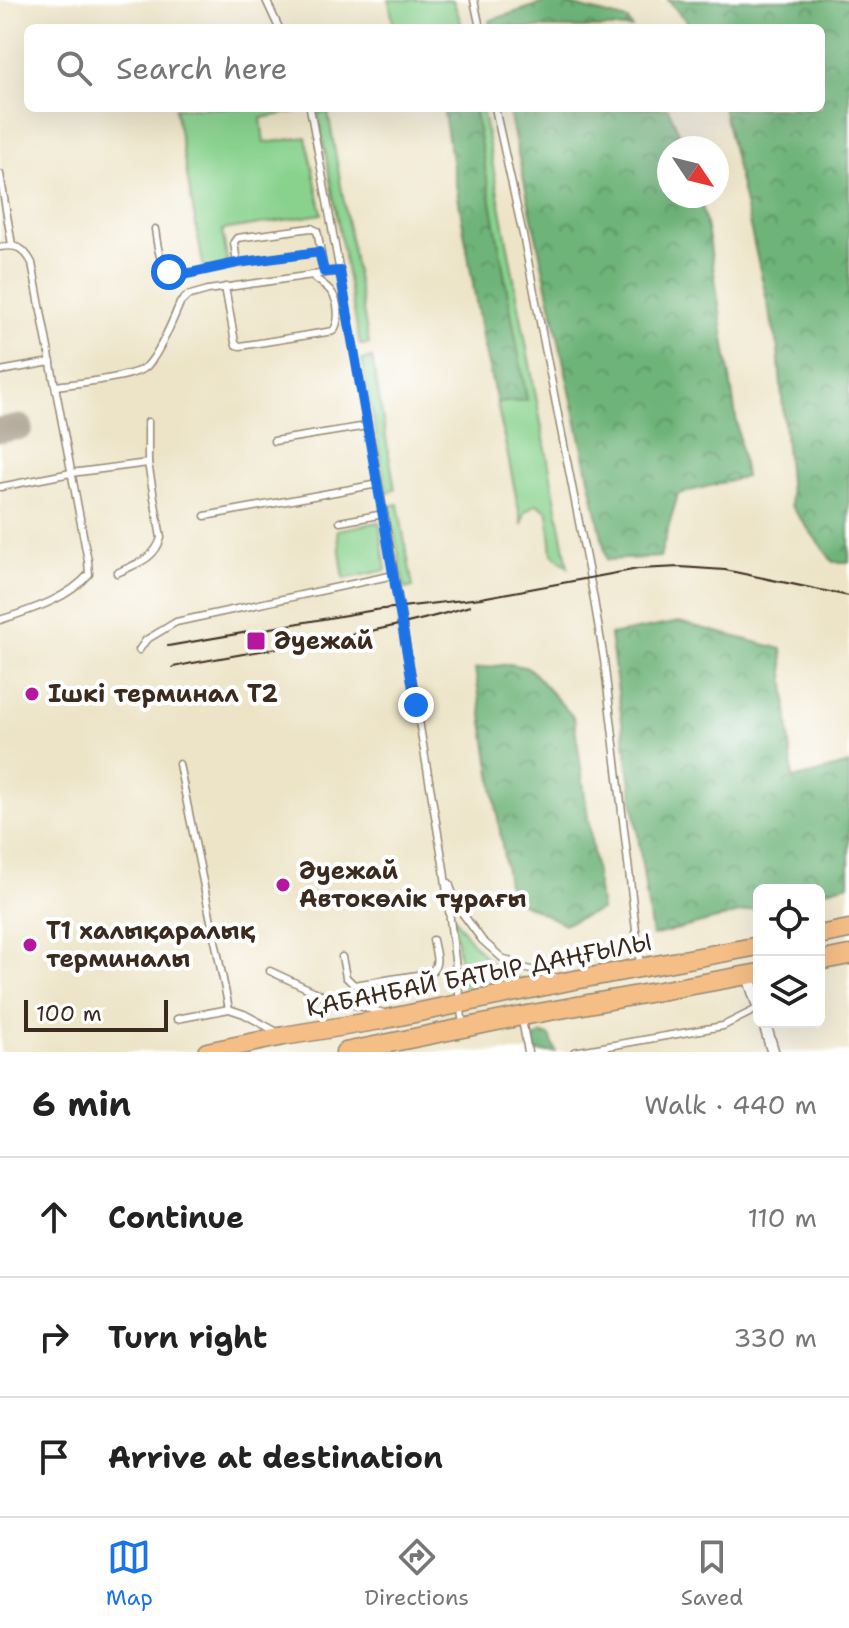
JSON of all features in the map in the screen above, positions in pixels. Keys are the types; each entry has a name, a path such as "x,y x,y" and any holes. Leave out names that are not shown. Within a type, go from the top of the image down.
{"main road":[{"path":"825,934 849,929"},
{"name":"ҚАБАНБАЙ БАТЫР ДАҢҒЫЛЫ","path":"345,1052 460,1003 753,947"},
{"path":"825,960 849,955"},
{"name":"ҚАБАНБАЙ БАТЫР ДАҢҒЫЛЫ","path":"207,1052 284,1036 463,1029 753,974"}],"street":[{"path":"766,1028 773,1052"}],"lane":[{"path":"266,0 277,24"},
{"path":"474,0 479,24"},
{"path":"311,112 384,514 444,869 463,1029"},
{"path":"496,112 593,594 604,660 640,968"},
{"path":"0,174 12,245"},
{"path":"237,263 234,242 237,238 311,228 317,231 324,272"},
{"path":"155,229 161,262 177,276 237,263 319,252"},
{"path":"0,247 12,245 23,250 32,263 89,574 62,595 0,620"},
{"path":"56,386 131,375 143,370 155,355 180,303 187,296 225,287 340,271"},
{"path":"225,287 235,342 240,346 333,331 339,320 334,295 312,275"},
{"path":"0,371 51,362"},
{"path":"117,573 151,556 161,538 148,463 148,422"},
{"path":"274,441 367,426"},
{"path":"0,487 71,473 148,463"},
{"path":"205,516 378,484"},
{"path":"340,522 384,514"},
{"path":"139,650 146,640 176,622 394,575"},
{"path":"179,764 229,1009"},
{"path":"444,869 457,906 482,940 502,958 569,981"},
{"path":"342,957 346,977 354,985 430,973 437,964 433,940"},
{"path":"270,971 326,997 384,1033"},
{"path":"177,1019 229,1009 284,1036"},
{"path":"574,1052 723,1026 753,1011"},
{"path":"522,1016 528,1052"}],"green space":[{"path":"389,0 453,0 462,24 393,24"},
{"path":"552,0 628,20 630,24 489,24 489,21"},
{"path":"668,0 849,0 849,562 833,562 791,506 778,349 724,112 825,112 825,24 689,24"},
{"path":"176,112 294,112 261,118 264,143 306,137 322,214 222,230 228,265 204,270"},
{"path":"328,112 369,344 360,345 318,113"},
{"path":"444,112 475,112 527,400 497,403 483,343"},
{"path":"475,112 483,112 568,567 552,554 548,512 537,504 525,512 522,525 497,403 526,399"},
{"path":"509,112 670,112 681,136 657,136 657,208 703,208 745,477 678,494 660,557 607,560"},
{"path":"372,358 395,489 387,493 362,360"},
{"path":"398,504 413,587 405,589 389,506"},
{"path":"379,522 386,570 344,579 337,530"},
{"path":"679,622 782,649 793,779 849,764 849,884 825,890 825,884 753,884 753,910 652,936 610,635"},
{"path":"509,664 529,668 574,718 601,910 564,924 510,897 475,669"},
{"path":"452,913 482,954 503,971 525,979 527,983 465,995"},
{"path":"542,1034 550,1036 556,1052 536,1052 532,1047 533,1039"}],"taxiway":[{"path":"0,430 20,427"}],"tram line":[{"path":"168,646 375,610 481,598 638,569 680,567 725,570 849,596"},
{"path":"173,667 360,633 470,606"}],"place":[{"name":"Әуежай","path":"256,641"},
{"name":"Ішкі терминал T2","path":"32,694"},
{"name":"Әуежай Автокөлік тұрағы","path":"283,885"},
{"name":"T1 халықаралық терминалы","path":"30,945"}],"route":[{"path":"169,272 177,276 237,263 319,252 324,272 340,271 416,705"}]}
